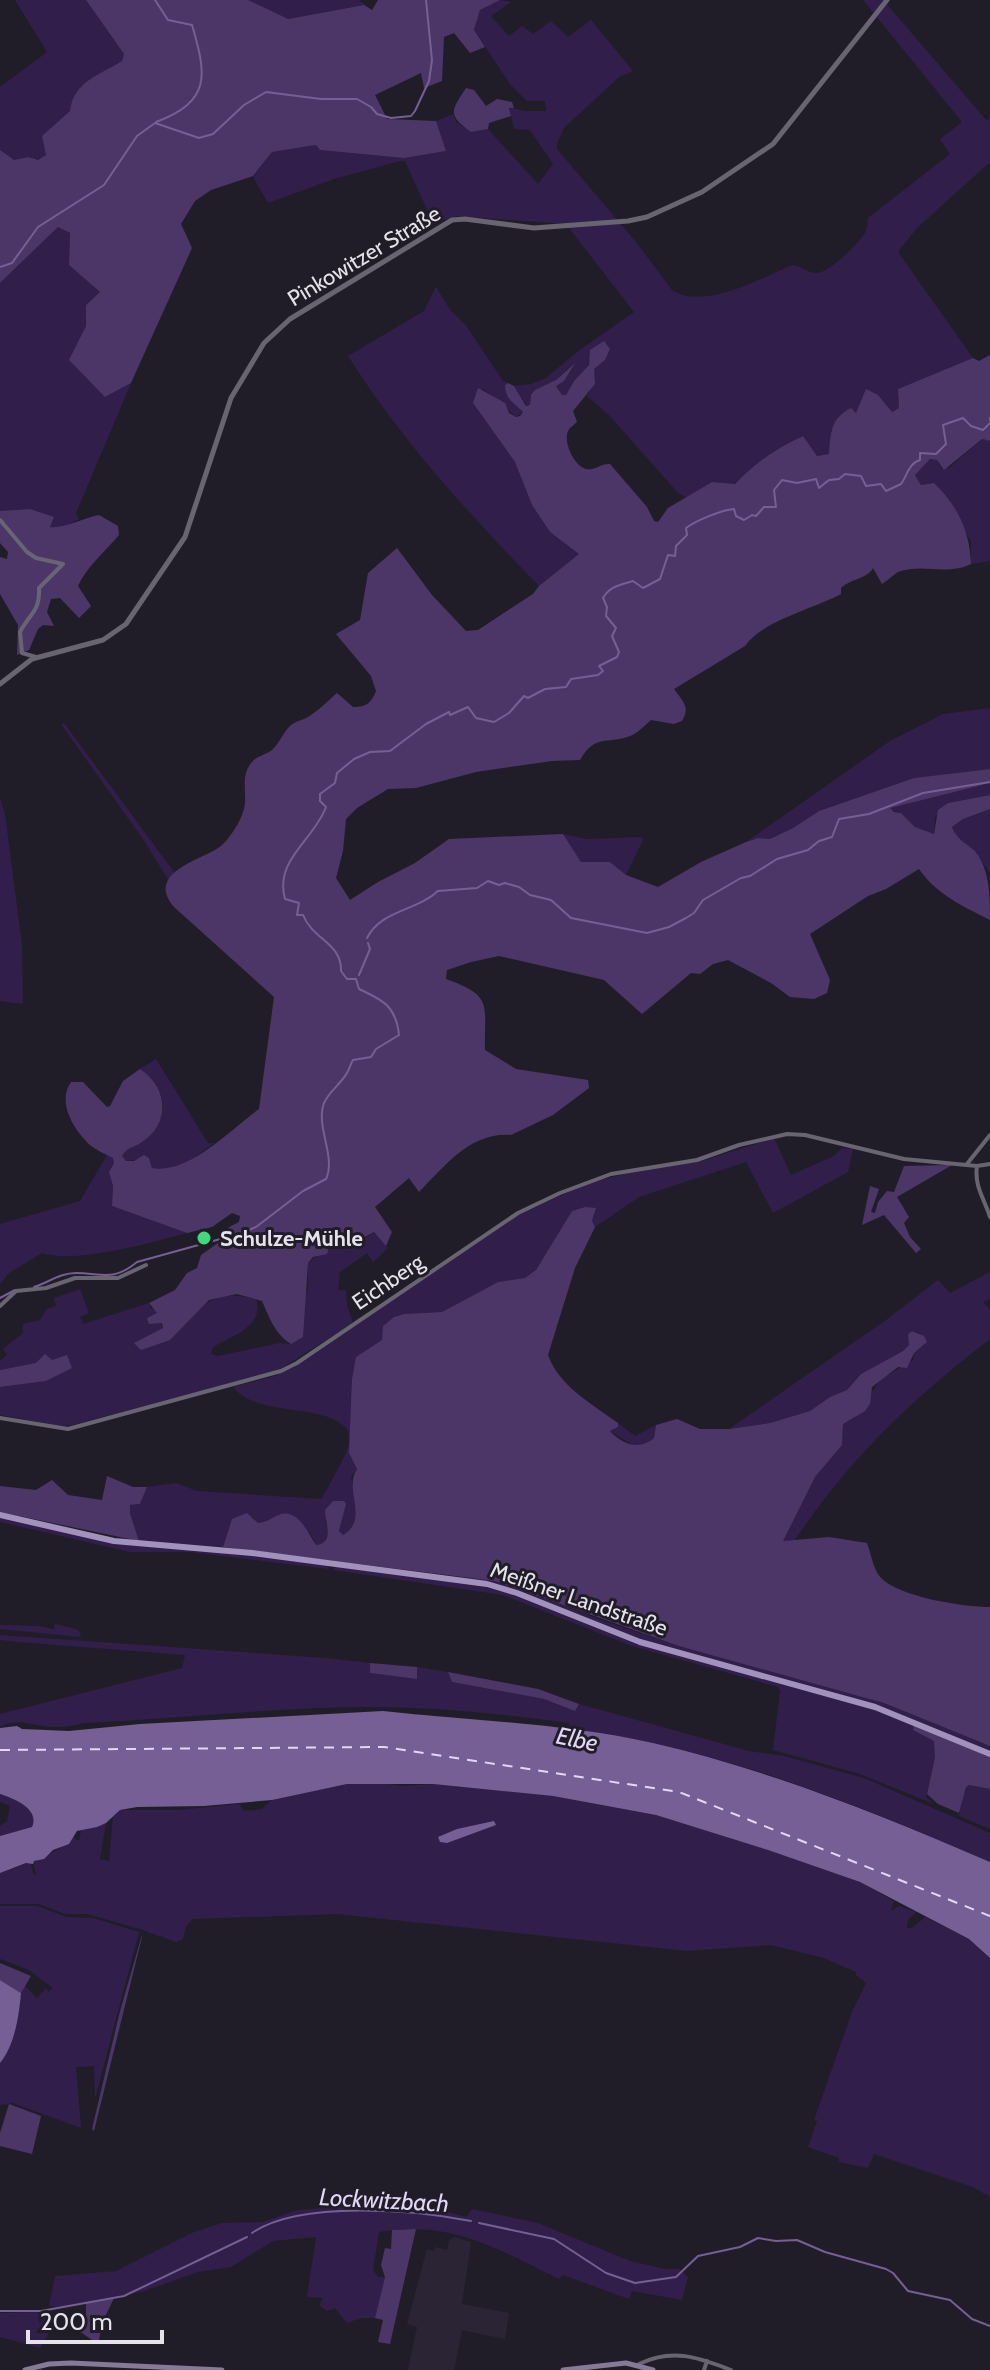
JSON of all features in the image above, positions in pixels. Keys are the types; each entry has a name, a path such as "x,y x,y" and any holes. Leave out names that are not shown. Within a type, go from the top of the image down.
{"main road":[{"name":"Meißner Landstraße","path":"0,1515 114,1541 252,1553 487,1584 640,1642 875,1707 990,1754"},
{"path":"25,2370 55,2363 222,2370"},
{"path":"563,2370 617,2363 639,2364 653,2370"}],"street":[{"name":"Pinkowitzer Straße","path":"37,658 103,640 126,624 185,537 231,398 264,343 290,319 452,220 534,228 628,221 647,217 702,192 773,144 887,0"},
{"path":"0,520 27,552 36,558 63,564 39,588 36,611 20,632 19,642 25,661"},
{"path":"22,653 37,658"},
{"path":"0,684 20,670 25,661 37,658"},
{"name":"Eichberg","path":"0,1418 68,1429 281,1371 307,1357 506,1221 544,1200 611,1174 697,1160 754,1141 787,1134 805,1135 904,1159 967,1164"},
{"path":"990,1135 967,1164 990,1164"},
{"path":"977,1166 975,1179 990,1217"},
{"path":"0,1306 16,1291 46,1288 75,1278 118,1278 146,1265"},
{"path":"639,2364 668,2354 690,2356 731,2370"},
{"path":"704,2370 707,2361"}],"shaded area":[{"path":"15,0 86,0 124,54 122,62 81,86 70,111 43,136 46,155 38,160 28,157 14,160 0,150 0,87 47,52"},
{"path":"86,0 248,0 288,19 364,5 372,10 378,0 500,0 480,10 474,30 485,47 470,53 454,33 444,37 442,81 424,88 421,73 375,95 387,119 436,121 446,151 404,158 320,150 316,145 272,152 253,176 211,190 195,201 181,224 192,248 131,383 105,397 69,360 86,326 86,305 100,292 69,265 70,233 58,227 0,283 0,150 14,160 28,157 38,160 46,155 42,136 70,111 76,93 88,80 122,61 124,54"},
{"path":"248,0 359,0 372,10 364,5 287,19"},
{"path":"500,0 511,2 491,16 509,36 522,26 533,34 551,21 568,37 591,20 633,71 619,77 564,128 557,149 636,242 672,290 700,297 732,290 792,265 816,273 828,268 863,236 868,218 950,154 940,139 962,122 863,0 887,0 885,2 987,121 990,118 990,162 917,228 898,252 973,358 898,389 899,408 892,412 878,395 831,431 830,454 817,456 802,436 766,457 734,484 712,482 688,498 678,493 609,415 587,396 594,377 588,358 589,365 566,395 562,395 556,385 573,363 556,380 531,395 530,405 527,406 514,386 546,378 634,312 566,224 457,216 433,223 405,161 334,179 268,203 253,177 272,152 316,145 320,150 404,158 446,151 436,121 453,114 456,122 471,132 488,129 538,184 553,164 530,130 514,129 509,107 546,111 545,101 527,101 510,84 474,30 480,10"},
{"path":"466,88 474,90 486,106 497,99 512,102 514,108 509,108 511,116 489,123 488,129 471,132 458,121 454,112"},
{"path":"58,227 70,233 69,265 100,292 86,305 86,326 105,397 131,383 76,513 79,519 60,529 50,527 53,517 30,509 0,511 0,283"},
{"path":"436,287 503,381 508,383 505,385 507,394 523,412 516,417 483,389 473,403 515,462 532,505 550,532 580,554 539,586 437,476 390,417 348,356 424,311"},
{"path":"604,341 610,349 605,360 594,369 595,384 573,411 577,422 568,431 568,447 577,463 586,469 610,464 647,507 654,521 658,522 668,508 712,482 735,484 766,457 803,436 817,456 829,454 835,422 851,408 856,413 866,389 878,395 892,412 899,408 898,389 973,358 979,361 990,355 990,441 982,439 944,470 937,460 930,459 915,475 921,485 934,483 956,510 965,530 971,564 953,569 898,572 882,584 873,568 841,588 841,594 763,629 745,646 674,689 686,707 682,721 674,724 651,720 630,736 591,746 580,760 476,772 416,788 388,789 357,808 346,819 336,878 350,900 415,863 449,839 563,834 581,862 610,862 626,875 658,887 701,862 746,842 758,838 770,839 819,811 914,778 990,769 990,783 890,808 901,813 915,827 934,834 938,810 948,803 990,795 990,809 963,819 952,827 959,838 975,851 984,866 990,920 942,893 919,869 868,896 810,934 830,980 827,993 814,999 790,997 728,960 713,964 700,974 691,973 642,1014 604,980 499,956 447,970 446,979 472,991 483,1004 485,1050 516,1069 588,1080 589,1088 553,1115 511,1135 483,1139 471,1145 419,1192 409,1178 375,1207 392,1232 386,1246 374,1232 354,1243 338,1242 329,1247 327,1254 313,1257 308,1263 303,1337 291,1344 277,1330 262,1301 237,1294 209,1300 170,1340 141,1350 134,1343 163,1328 162,1323 149,1324 147,1318 157,1313 149,1303 175,1290 187,1273 197,1268 201,1255 218,1243 229,1227 239,1222 240,1216 232,1213 212,1227 187,1233 112,1206 113,1186 109,1172 113,1158 92,1147 78,1131 66,1107 67,1090 71,1082 83,1082 107,1107 123,1081 140,1069 149,1077 161,1095 158,1126 122,1156 126,1161 134,1161 144,1155 149,1158 152,1168 180,1165 194,1158 259,1109 274,997 174,907 167,895 166,885 180,869 221,846 229,837 244,808 245,777 249,767 256,758 273,749 291,725 312,715 337,693 353,707 368,704 372,699 376,691 371,676 336,634 360,620 368,573 397,548 432,595 466,631 478,630 533,594 579,554 550,532 532,505 515,462 473,403 478,388 505,403 509,413 520,416 523,412 508,397 505,385 514,386 526,406 530,405 535,390 556,380 575,363 564,381 556,386 562,395 566,395 589,365 590,350"},
{"path":"982,439 990,441 990,561 971,564 971,541 934,483 921,485 915,475 930,459 937,460 942,469 950,467"},
{"path":"30,509 54,517 50,527 99,515 118,526 119,535 78,586 91,606 79,618 60,598 51,599 47,612 54,626 43,625 38,629 29,650 17,655 18,625 0,594 0,557 7,559 8,552 0,543 0,511"},
{"path":"990,708 990,769 914,778 819,811 770,839 758,838 746,842 890,741 943,714"},
{"path":"64,723 174,872 169,881 61,724"},
{"path":"990,783 990,795 948,803 935,817 934,834 915,827 890,807 896,805"},
{"path":"0,798 5,814 22,945 23,1004 0,1001"},
{"path":"990,809 990,873 975,851 955,835 952,827 963,819"},
{"path":"563,834 587,839 641,837 643,840 626,875 610,862 581,862"},
{"path":"156,1059 208,1143 214,1143 185,1163 161,1169 152,1168 149,1158 126,1161 122,1156 152,1134 162,1116 161,1095 140,1069"},
{"path":"774,1138 791,1175 834,1156 842,1148 853,1149 848,1172 773,1213 746,1162 639,1197 595,1227 592,1221 595,1215 585,1207 572,1211 536,1270 525,1278 498,1282 442,1312 404,1314 383,1326 383,1340 351,1439 349,1453 357,1469 351,1477 356,1509 353,1523 343,1535 339,1531 346,1504 325,1521 327,1537 316,1545 310,1533 270,1522 257,1523 253,1517 232,1519 223,1547 139,1541 130,1505 140,1504 147,1487 176,1483 197,1491 321,1499 323,1496 348,1448 348,1430 337,1421 323,1416 258,1403 244,1397 233,1387 275,1376 303,1362 514,1217 588,1183 641,1170 702,1161"},
{"path":"107,1155 113,1158 114,1163 109,1172 113,1186 112,1206 187,1233 93,1254 56,1256 42,1253 9,1273 0,1284 0,1224 80,1201"},
{"path":"952,1165 897,1197 909,1217 904,1223 910,1237 921,1249 916,1253 884,1215 862,1225 870,1186 879,1189 871,1212 875,1213 878,1202 887,1191 894,1192 904,1166"},
{"path":"596,1208 592,1221 595,1227 575,1268 548,1355 568,1385 618,1423 618,1427 610,1431 625,1442 637,1445 648,1442 654,1438 656,1425 677,1419 700,1429 729,1429 770,1423 810,1411 847,1390 861,1374 903,1351 909,1345 908,1334 912,1331 924,1336 927,1342 914,1353 907,1368 898,1367 872,1387 870,1404 865,1411 843,1424 842,1445 815,1477 783,1541 829,1537 867,1543 876,1571 890,1585 932,1600 990,1607 990,1746 884,1703 679,1646 495,1581 223,1547 232,1519 247,1513 258,1523 290,1514 296,1517 316,1545 325,1541 327,1536 325,1510 333,1501 344,1501 346,1504 339,1531 343,1535 351,1528 356,1512 353,1477 357,1469 349,1453 356,1357 382,1340 383,1326 394,1317 442,1312 498,1282 525,1278 536,1270 572,1211"},
{"path":"374,1232 388,1248 373,1262 367,1253 340,1272 338,1290 346,1290 353,1323 277,1371 72,1425 60,1426 0,1415 0,1387 46,1381 71,1368 52,1361 0,1370 0,1361 7,1355 3,1349 23,1333 22,1324 40,1320 47,1309 56,1306 54,1298 80,1289 89,1313 80,1317 83,1324 149,1303 156,1310 163,1328 135,1343 170,1340 198,1311 216,1299 240,1296 256,1299 258,1308 251,1323 213,1347 211,1354 218,1356 280,1343 291,1344 308,1288 308,1263 336,1242 362,1240"},
{"path":"990,1272 990,1299 983,1302 990,1310 990,1339 884,1431 837,1483 795,1540 782,1541 815,1477 842,1445 843,1424 854,1418 881,1379 913,1360 914,1353 927,1342 919,1333 912,1331 908,1334 909,1345 903,1351 861,1374 847,1390 810,1411 770,1423 729,1429 938,1280 950,1293"},
{"path":"45,1354 52,1360 67,1355 72,1368 46,1381 0,1387 0,1370 36,1363"},
{"path":"618,1423 635,1436 656,1425 654,1438 648,1444 634,1446 610,1431 618,1427"},
{"path":"107,1476 133,1487 147,1487 140,1504 130,1505 139,1541 0,1512 0,1486 36,1490 52,1480 68,1495 102,1500"},
{"path":"0,1517 91,1538 328,1565 329,1569 189,1552 130,1552 0,1522"},
{"path":"335,1566 485,1587 525,1598 633,1643 864,1706 914,1725 934,1741 935,1757 926,1797 934,1804 860,1774 773,1750 778,1687 632,1646 503,1595 333,1570"},
{"path":"455,1576 495,1581 679,1646 848,1691 990,1746 990,1751 894,1712 635,1638 521,1591"},
{"path":"55,1624 76,1629 81,1637 0,1629 0,1625 54,1629"},
{"path":"0,1635 326,1658 370,1663 370,1673 416,1679 417,1667 448,1672 452,1682 544,1699 575,1710 579,1704 749,1751 784,1756 864,1778 990,1833 990,1862 866,1810 781,1779 695,1753 568,1728 569,1723 460,1711 351,1707 59,1727 17,1722 0,1727 0,1714 182,1668 185,1655 0,1640"},
{"path":"370,1663 417,1667 417,1679 370,1673"},
{"path":"448,1672 538,1689 579,1704 575,1711 544,1699 452,1682"},
{"path":"914,1725 990,1757 990,1789 966,1787 959,1813 938,1804 927,1794 935,1757 934,1741 913,1730"},
{"path":"375,1782 401,1786 433,1784 553,1796 656,1815 860,1882 894,1901 891,1911 899,1906 916,1912 908,1920 907,1928 912,1928 925,1917 969,1939 990,1958 990,2197 973,2187 874,2154 868,2168 839,2162 839,2158 808,2147 817,2121 814,2120 852,2012 866,1983 856,1972 824,1958 771,1945 687,1951 337,1914 193,1919 186,1926 183,1939 176,1942 87,1914 65,1914 39,1904 0,1904 0,1873 30,1862 36,1875 33,1861 55,1851 73,1837 79,1841 81,1830 106,1823 100,1859 109,1861 113,1817 120,1810 179,1810 239,1804 244,1811 262,1809 272,1800 298,1794"},
{"path":"968,1785 990,1789 990,1829 959,1816"},
{"path":"0,1794 30,1810 33,1827 0,1836 0,1826 7,1821 10,1806 0,1802"},
{"path":"0,1906 37,1906 67,1917 93,1918 139,1932 95,2099 94,2066 76,2067 81,2128 10,2102 0,2105 0,2063 13,2034 21,1993 25,1986 37,1998 46,1988 49,1992 53,1988 29,1970 0,1959"},
{"path":"142,1935 94,2131 120,2011"},
{"path":"0,1963 31,1976 21,1993 0,1980"},
{"path":"9,2104 41,2116 32,2154 0,2146 0,2133"},
{"path":"362,2205 432,2207 466,2217 472,2209 538,2223 630,2261 679,2269 688,2277 682,2300 632,2291 629,2299 563,2275 559,2279 473,2239 451,2233 404,2229 379,2232 373,2270 378,2277 385,2277 375,2318 361,2318 347,2323 335,2308 327,2311 319,2305 323,2298 307,2297 316,2237 273,2241 231,2267 198,2272 144,2291 64,2307 49,2306 55,2276 116,2271 194,2232 222,2223 263,2222 297,2210"},
{"path":"416,2229 390,2344 378,2342 383,2320 375,2318 385,2277 381,2265 385,2248 391,2249 392,2230"},
{"path":"454,2237 471,2242 462,2304 509,2313 505,2339 462,2330 454,2370 408,2370 417,2327 407,2324 427,2249 447,2250 449,2240"},
{"path":"114,2298 103,2321 98,2344 79,2331 86,2322 86,2302"},
{"path":"51,2312 48,2335 40,2348 0,2337 0,2313"}],"water":[{"name":"Elbe","path":"383,1711 552,1727 653,1743 740,1766 908,1827 990,1862 990,1958 969,1939 860,1882 656,1815 553,1796 433,1784 347,1784 272,1800 120,1810 106,1823 77,1831 69,1844 53,1850 44,1859 0,1873 0,1836 32,1827 34,1821 25,1806 0,1794 0,1728 17,1726 22,1729 69,1731 140,1724"},
{"path":"494,1821 496,1825 447,1843 440,1842 438,1837 457,1829"},
{"path":"0,1980 21,1993 13,2039 0,2063"}],"waterway":[{"path":"155,0 168,20 192,25 202,73 196,96 174,114 156,122"},
{"path":"0,267 12,263 38,227 104,185 137,136 155,123 199,138 213,134 244,105 266,92 321,99 357,99 377,114 391,118 411,116 429,81 432,60 426,0"},
{"path":"34,1287 70,1273 114,1274 137,1262 242,1233 256,1227 303,1191 326,1179 329,1162 322,1124 325,1101 345,1076 353,1060 371,1057 376,1049 399,1035 395,1017 387,1005 359,989 356,979 347,979 341,971 337,954 303,915 297,915 299,903 285,899 285,873 320,819 326,807 320,801 320,794 335,783 337,773 354,759 370,752 390,751 426,724 449,712 450,715 468,707 476,718 494,722 509,713 524,696 528,698 545,689 566,687 571,679 598,675 603,671 599,666 617,657 619,652 612,636 616,628 606,616 607,607 603,598 620,585 633,581 643,588 660,579 668,555 675,556 676,546 687,535 686,528 696,522 734,509 736,516 744,520 756,516 764,507 776,507 774,490 782,480 797,483 816,479 819,488 845,474 861,476 866,486 881,484 886,491 901,484 911,467 920,460 920,453 936,454 946,444 943,425 963,418 971,426 983,430 990,423"},
{"path":"367,938 390,916 438,891 477,888 488,881 519,887 530,895 551,900 571,918 647,933 686,918 703,900 777,859 808,850 819,841 832,837 839,819 869,814 923,793 990,782"},
{"path":"359,975 370,949 368,943"},
{"path":"0,1298 15,1290"},
{"name":"Lockwitzbach","path":"252,2233 299,2216 358,2210 471,2221"},
{"name":"Lockwitzbach","path":"479,2223 554,2239 606,2273 635,2283 676,2277 698,2256 740,2247 758,2238 797,2240 825,2252 886,2269 908,2291 950,2300 972,2319 990,2326"},
{"name":"Lockwitzbach","path":"0,2311 41,2311 124,2296 247,2237"}],"ferry route":[{"path":"0,1750 384,1747 679,1792 990,1916"}],"place":[{"name":"Schulze-Mühle","path":"204,1238"}]}
